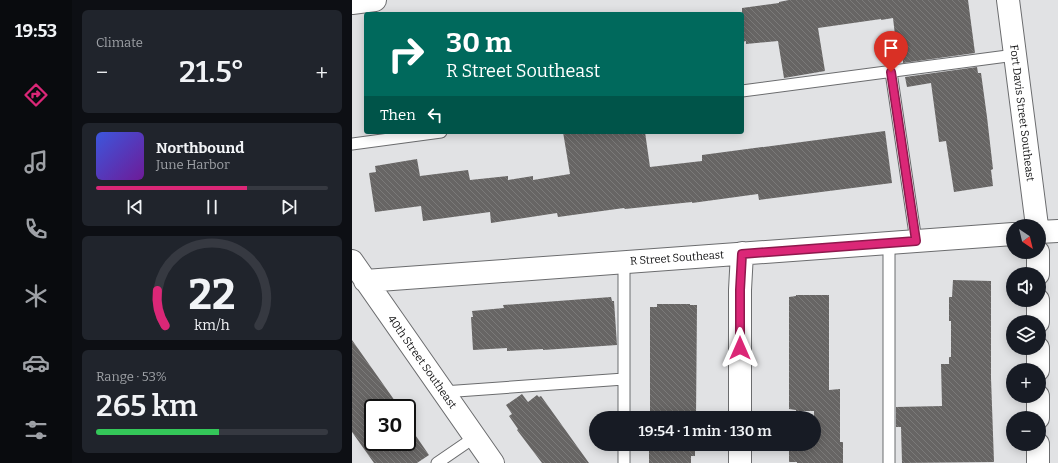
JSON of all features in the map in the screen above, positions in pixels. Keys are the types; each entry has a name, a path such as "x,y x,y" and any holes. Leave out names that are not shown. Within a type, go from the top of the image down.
{"street":[{"path":"352,3 375,0"},
{"name":"Fort Davis Street Southeast","path":"1008,0 1036,219"},
{"path":"1046,232 1058,231"},
{"name":"R Street Southeast","path":"365,281 1006,235"},
{"path":"740,411 740,290 742,254"},
{"name":"40th Street Southeast","path":"352,261 493,463"},
{"path":"740,451 740,463"},
{"path":"1038,451 1038,463"}],"lane":[{"path":"744,91 1015,55"},
{"path":"891,72 916,241"},
{"path":"352,144 426,134"},
{"path":"889,243 889,463"},
{"path":"624,262 624,411"},
{"path":"443,392 624,379"},
{"path":"437,463 474,437"},
{"path":"624,451 624,463"}],"building":[{"path":"789,0 968,0 975,53 903,63 903,60 898,61 893,18 881,19 818,28 825,71 784,78 778,41 746,44 746,41 744,42 744,12 742,12 742,8"},
{"path":"977,67 978,73 981,73 987,117 993,169 991,170 993,186 954,192 946,141 939,142 931,83 907,87 905,77"},
{"path":"885,131 892,183 759,200 758,194 692,203 624,208 558,217 557,213 491,223 490,212 423,221 421,206 375,212 369,173 376,172 375,166 417,159 420,176 468,170 470,180 508,176 508,180 533,176 533,180 570,174 563,134 645,134 650,167 702,161 702,155"},
{"path":"953,280 991,281 991,378 994,462 902,463 901,427 896,427 896,407 942,406 941,364 949,364 949,357 951,357 949,297 952,297"},
{"path":"829,295 829,390 840,389 840,442 843,442 843,463 789,462 789,451 821,451 821,411 796,411 789,409 789,297"},
{"path":"611,297 612,301 614,301 617,345 543,350 507,351 507,348 473,350 472,311 504,308 503,305"},
{"path":"657,304 697,305 696,411 650,411 650,307 657,307"},
{"path":"352,340 394,399 364,399 364,449 352,432"},
{"path":"522,394 528,402 537,395 539,397 541,396 589,463 542,463 517,430 518,429 509,416 512,414 506,405"},
{"path":"416,436 429,455 417,463 374,463 365,451 416,451"},
{"path":"649,451 695,451 695,456 691,456 691,463 649,463"}],"route":[{"path":"740,348 740,290 742,254 916,241 891,72"}]}
